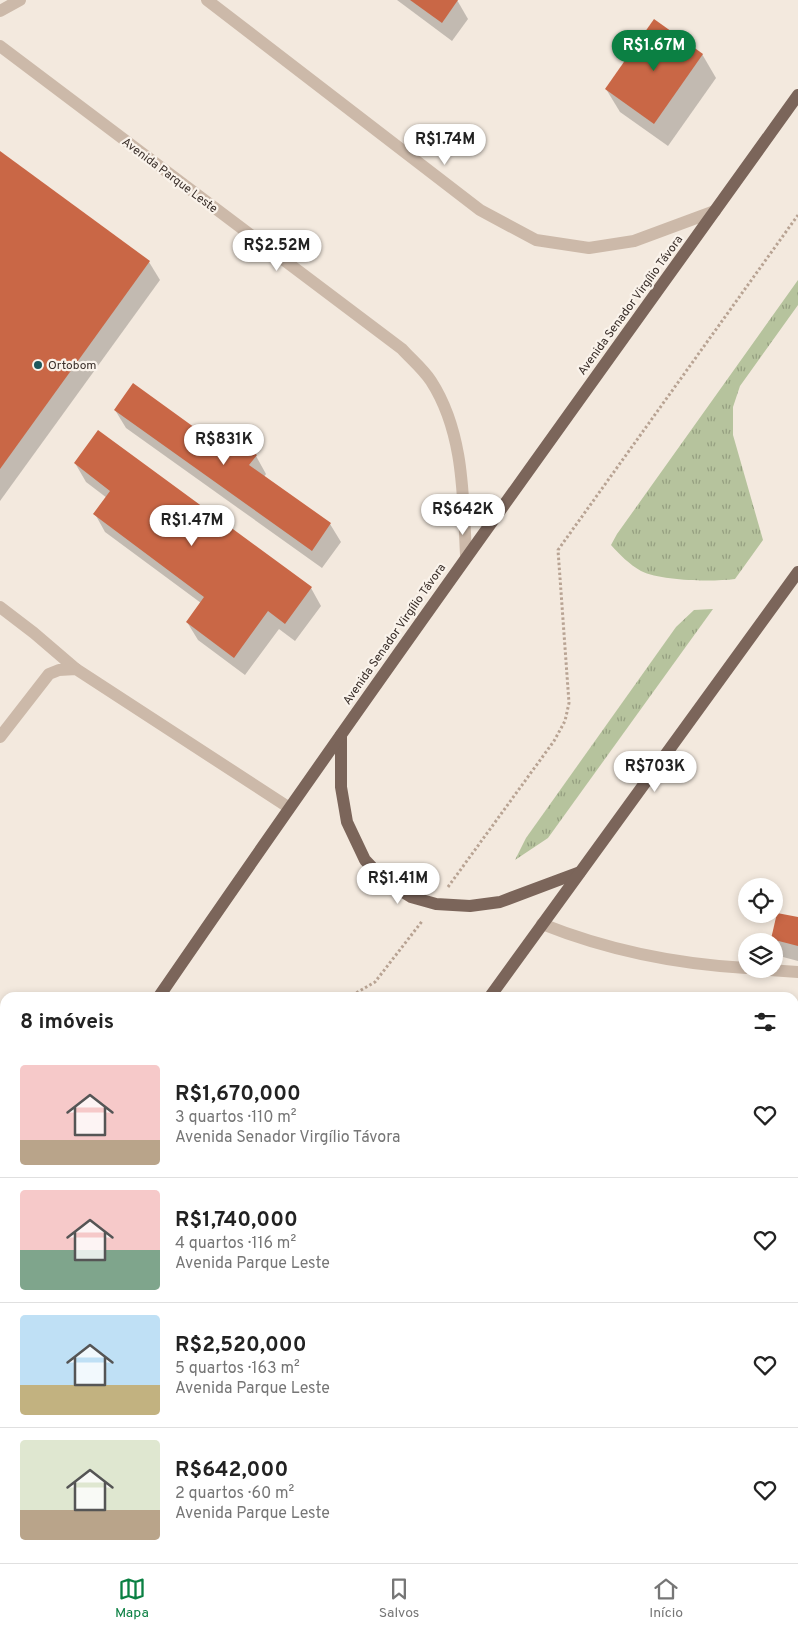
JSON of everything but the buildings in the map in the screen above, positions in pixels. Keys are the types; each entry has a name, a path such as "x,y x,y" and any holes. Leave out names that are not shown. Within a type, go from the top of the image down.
{"main road":[{"name":"Avenida Senador Virgílio Távora","path":"162,992 288,808 466,555 798,95"},
{"path":"493,992 798,572"},
{"path":"341,735 341,787 347,822 365,860 385,881 411,897 436,904 470,906 500,902 581,871"}],"street":[{"path":"0,12 20,0"},
{"path":"207,0 480,210 536,240 589,248 634,241 715,211"},
{"name":"Avenida Parque Leste","path":"0,46 402,350 430,380 451,423 462,476 466,555"},
{"path":"0,606 76,669 288,808"},
{"path":"0,737 49,674 59,670 76,669"},
{"path":"542,924 569,935 624,950 683,962 738,967"},
{"path":"783,971 798,972"}],"path":[{"path":"358,992 375,982 436,904 554,741 565,721 569,703 558,550 798,216"}],"green space":[{"path":"798,280 798,305 740,386 733,407 733,435 763,540 735,579 674,579 641,571 611,545"},
{"path":"713,609 548,838 515,860 526,838 676,627 694,610"}],"place":[{"name":"Ortobom","path":"38,365"}]}
